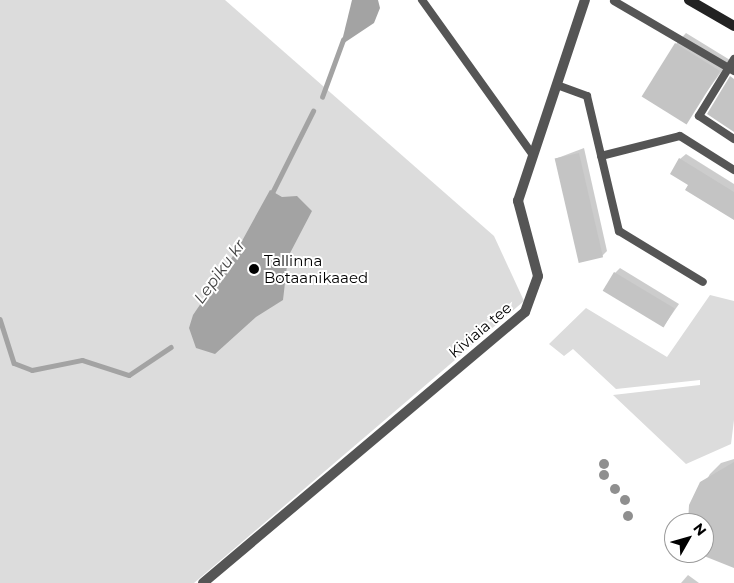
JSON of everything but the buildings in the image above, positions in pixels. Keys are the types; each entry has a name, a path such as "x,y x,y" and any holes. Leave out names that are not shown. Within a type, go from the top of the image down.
{"main road":[{"path":"689,0 734,26"}],"street":[{"name":"Kiviaia tee","path":"203,583 525,312 538,276 518,201 585,0"}],"lane":[{"path":"422,0 534,155"},
{"path":"614,1 731,70"},
{"path":"734,59 731,70 699,116 734,139"},
{"path":"556,85 587,96 619,231 703,282"},
{"path":"601,156 680,136 734,170"}],"shaded area":[{"name":"Tallinna Botaanikaaed","path":"0,0 225,0 494,236 524,301 194,583 0,583"},
{"path":"352,0 378,0 380,8 374,23 341,45"},
{"path":"270,190 282,197 297,196 312,211 288,257 283,300 256,317 215,354 196,348 189,328 193,315 237,250"},
{"path":"710,295 734,301 734,420 731,444 686,464 613,395 700,385 700,380 616,389 573,349 564,356 549,344 586,308 667,357"}],"waterway":[{"name":"Lepiku kr","path":"322,97 343,40"},
{"name":"Lepiku kr","path":"271,195 313,111"},
{"name":"Lepiku kr","path":"0,319 14,363 32,370 82,360 129,375 171,347"}],"place":[{"name":"Tallinna Botaanikaaed","path":"254,269"}]}
